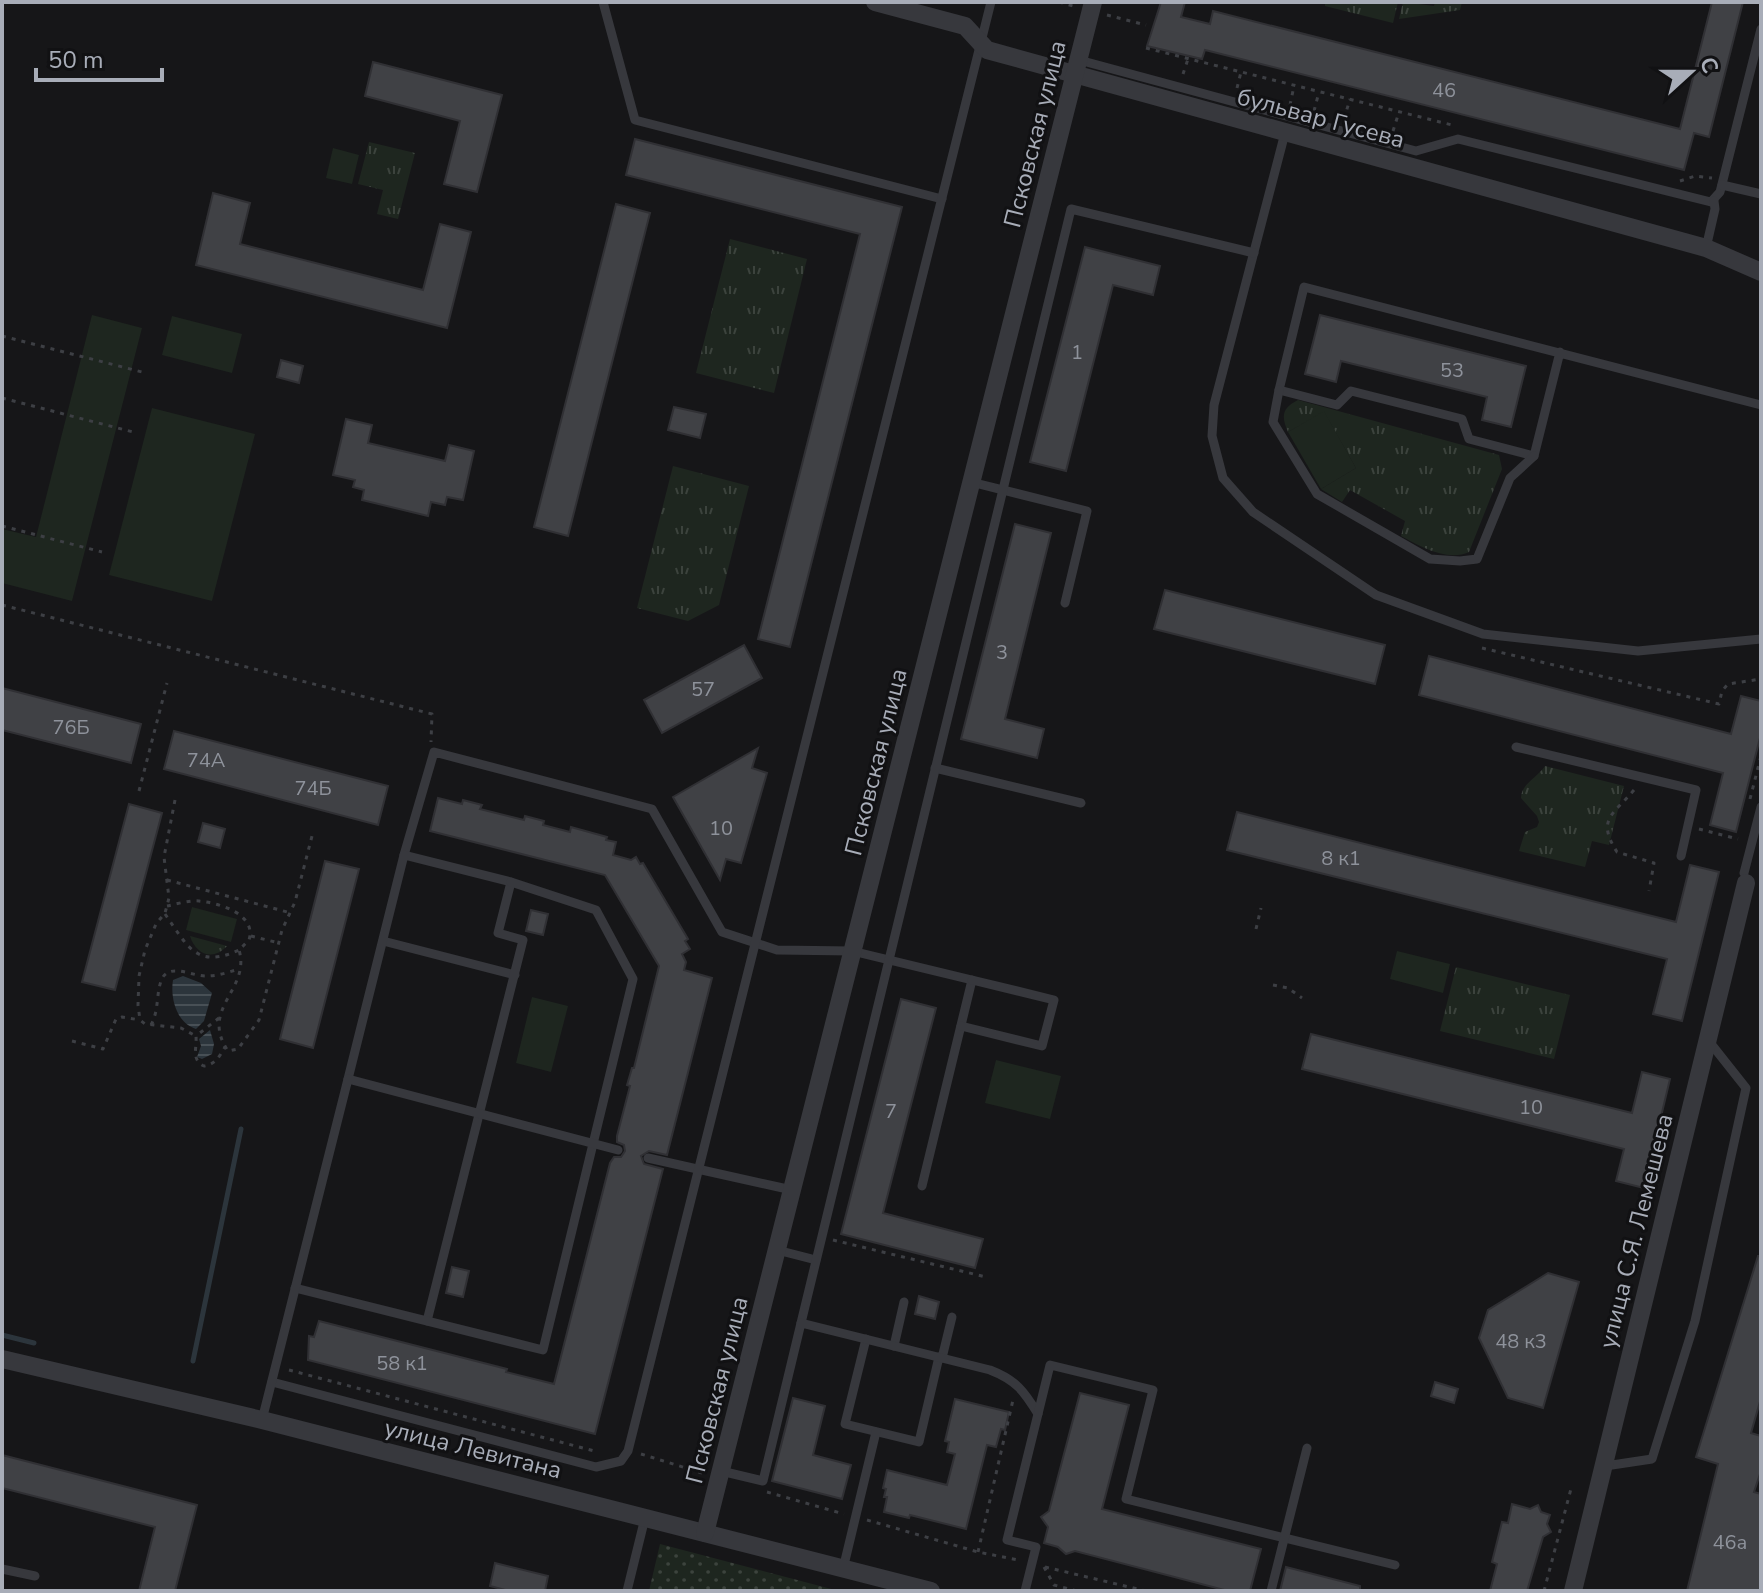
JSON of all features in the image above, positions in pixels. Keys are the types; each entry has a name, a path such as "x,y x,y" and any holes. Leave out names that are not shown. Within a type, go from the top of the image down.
{"street":[{"name":"бульвар Гусева","path":"875,2 965,26 987,50 1076,67 1286,125 1706,248 1761,272"},
{"name":"Псковская улица","path":"705,1533 1093,2"},
{"name":"улица С.Я. Лемешева","path":"1573,1591 1745,878"},
{"name":"улица Левитана","path":"2,1359 262,1420 931,1591"}],"lane":[{"path":"603,2 635,120 942,199"},
{"path":"272,1382 596,1467 621,1461 628,1451 991,2"},
{"path":"1706,248 1714,201 1723,183 1761,29"},
{"path":"1076,67 1179,87 1233,102 1286,125 1311,123 1420,151 1458,139 1707,202 1714,201"},
{"path":"1286,125 1214,405 1212,436 1223,478 1253,512 1376,595 1483,634 1638,651 1761,639"},
{"path":"1723,183 1761,194"},
{"path":"720,1475 763,1481 1071,209 1254,253"},
{"path":"1560,352 1534,456 1510,478 1477,559 1430,559 1317,494 1273,422 1304,287 1560,352 1761,405"},
{"path":"1279,390 1337,405 1351,391 1462,419 1469,439 1534,456"},
{"path":"971,482 1087,511 1065,603"},
{"path":"1516,747 1696,790 1681,856"},
{"path":"262,1420 404,855 434,752 652,809 722,932 777,950 852,951 1054,1000 1042,1046 961,1026"},
{"path":"935,768 1081,803"},
{"path":"1745,878 1761,807"},
{"path":"295,1288 543,1350 633,979 596,910 511,882 404,855"},
{"path":"427,1321 523,940 498,933 511,882"},
{"path":"383,941 515,975"},
{"path":"922,1186 972,980"},
{"path":"1604,1463 1612,1465 1652,1459 1695,1321 1746,1088 1708,1039"},
{"path":"348,1079 618,1150"},
{"path":"648,1158 792,1190"},
{"path":"777,1250 816,1260"},
{"path":"894,1346 904,1302"},
{"path":"866,1339 845,1424 919,1442 952,1317"},
{"path":"801,1323 1009,1377 1025,1392 1038,1414"},
{"path":"1025,1591 1036,1547 1007,1540 1050,1365 1153,1390 1126,1499 1395,1565"},
{"path":"843,1569 876,1432"},
{"path":"1271,1591 1307,1448"},
{"path":"627,1591 645,1518"},
{"path":"2,1569 35,1576"}],"path":[{"path":"1146,48 1461,127"},
{"path":"1179,87 1188,59"},
{"path":"1233,102 1241,72"},
{"path":"1286,125 1294,86"},
{"path":"1311,123 1319,92"},
{"path":"1341,131 1350,99"},
{"path":"1390,144 1399,112"},
{"path":"1674,181 1695,176 1723,183"},
{"path":"2,336 142,372"},
{"path":"2,398 133,432"},
{"path":"2,526 102,552"},
{"path":"2,605 432,714 430,738 434,752"},
{"path":"1478,647 1719,704 1722,691 1728,684 1761,679"},
{"path":"139,791 167,683"},
{"path":"1747,811 1761,756"},
{"path":"1645,778 1613,812 1606,824 1607,836 1617,852 1654,863 1649,891"},
{"path":"140,1020 139,976 149,938 165,913 169,898 164,857 175,800"},
{"path":"1687,826 1740,839"},
{"path":"239,950 238,979 219,1018 218,1027 228,1051 238,1049 259,1020 312,836"},
{"path":"166,880 291,913"},
{"path":"167,906 196,900 217,904 242,917 251,936"},
{"path":"1256,929 1261,908"},
{"path":"165,913 188,947 199,956 223,957 239,950 251,936"},
{"path":"251,936 280,943"},
{"path":"151,1025 158,1013 162,978 167,973 175,970 205,977 239,969"},
{"path":"1273,985 1288,988 1302,998"},
{"path":"72,1041 103,1049 116,1019 122,1017 151,1025 181,1028 196,1036"},
{"path":"219,1018 196,1036 194,1056 197,1063 204,1066 218,1059 225,1047"},
{"path":"829,1239 986,1277"},
{"path":"283,1363 292,1372 601,1453"},
{"path":"978,1552 1014,1401 1007,1388"},
{"path":"628,1451 720,1475"},
{"path":"1544,1591 1572,1485"},
{"path":"767,1492 978,1552 1032,1563"},
{"path":"1077,1591 1054,1585 1044,1567 1146,1591"},
{"path":"1120,1585 1123,1591"}],"green space":[{"path":"1325,2 1398,2 1393,23 1325,6"},
{"path":"1403,2 1434,6 1435,2 1462,2 1460,10 1399,19"},
{"path":"369,142 415,153 398,219 377,214 383,190 358,184"},
{"path":"333,148 359,155 352,184 326,178"},
{"path":"730,239 807,259 774,393 696,373"},
{"path":"92,315 142,328 72,601 2,583 2,529 36,537"},
{"path":"172,316 242,334 232,373 162,355"},
{"path":"1298,400 1499,455 1502,469 1469,552 1452,555 1425,548 1401,536 1405,521 1350,490 1342,502 1321,489 1356,468 1324,412 1288,432 1284,413"},
{"path":"152,408 255,434 212,601 109,575"},
{"path":"1324,411 1356,468 1321,489 1288,432"},
{"path":"673,466 749,486 719,605 688,621 637,608"},
{"path":"1545,766 1624,786 1609,845 1592,841 1585,867 1519,851 1525,832 1537,827 1539,822 1521,798 1522,793"},
{"path":"192,907 237,919 231,942 186,930"},
{"path":"190,936 227,946 222,951 206,954 196,948"},
{"path":"1397,951 1450,964 1443,993 1390,979"},
{"path":"1456,967 1570,995 1554,1059 1440,1031"},
{"path":"532,997 568,1006 551,1072 516,1063"},
{"path":"996,1060 1061,1076 1050,1119 985,1103"},
{"path":"660,1544 839,1591 649,1591"}],"shaded area":[{"path":"183,976 201,983 212,993 204,1021 196,1029 184,1021 174,1002 173,980"},
{"path":"210,1030 214,1044 212,1054 202,1059 197,1057 201,1046 199,1039"}],"building":[{"path":"1161,2 1185,2 1181,17 1210,24 1213,11 1680,129 1712,2 1743,2 1709,137 1694,133 1684,170 1205,50 1202,59 1147,46"},
{"path":"373,62 502,95 477,192 444,184 460,121 365,96"},
{"path":"635,139 902,207 790,647 758,639 860,234 626,175"},
{"path":"213,193 250,203 240,244 423,290 440,224 471,232 447,328 196,265"},
{"path":"616,204 650,213 568,536 534,527"},
{"path":"1085,247 1160,266 1153,295 1113,285 1066,471 1030,462"},
{"path":"1320,315 1526,366 1511,427 1482,420 1487,397 1341,361 1336,382 1305,374"},
{"path":"281,360 303,366 299,383 277,377"},
{"path":"674,407 706,414 700,438 668,430"},
{"path":"346,419 372,425 368,443 445,461 449,445 474,451 463,500 447,497 445,505 431,502 428,516 362,500 364,490 353,487 355,480 333,475"},
{"path":"1015,524 1051,533 1005,719 1044,729 1037,758 961,739"},
{"path":"1165,590 1385,645 1375,684 1154,629"},
{"path":"744,645 762,678 662,733 644,700"},
{"path":"1429,656 1731,734 1741,696 1761,701 1761,734 1736,832 1710,825 1723,773 1419,695"},
{"path":"2,688 141,724 131,763 2,730"},
{"path":"174,731 388,786 378,825 164,769"},
{"path":"758,748 752,768 767,773 741,863 726,859 720,880 673,797"},
{"path":"438,798 462,804 463,800 482,805 480,809 524,820 525,816 544,821 543,825 570,832 571,827 616,842 613,855 631,860 636,857 640,864 643,863 688,939 685,941 690,949 682,954 686,962 684,970 712,978 667,1155 649,1151 641,1156 644,1164 663,1169 595,1434 308,1360 309,1336 314,1337 319,1321 554,1384 610,1163 625,1151 624,1145 617,1142 617,1136 630,1086 627,1085 659,966 605,875 430,831"},
{"path":"129,804 162,813 115,990 82,982"},
{"path":"1237,812 1676,922 1690,865 1719,872 1682,1021 1653,1014 1667,959 1227,850"},
{"path":"203,823 225,829 220,848 198,842"},
{"path":"325,861 359,869 313,1048 280,1039"},
{"path":"531,910 548,914 543,935 526,931"},
{"path":"901,999 936,1008 883,1213 983,1239 975,1268 841,1234"},
{"path":"1311,1034 1632,1113 1642,1072 1670,1079 1644,1188 1616,1181 1624,1149 1302,1069"},
{"path":"1758,1256 1761,1256 1761,1398 1751,1433 1761,1436 1761,1471 1754,1492 1761,1494 1761,1591 1687,1591 1718,1464 1696,1457"},
{"path":"452,1267 469,1271 463,1297 446,1293"},
{"path":"1548,1273 1579,1282 1543,1408 1508,1398 1479,1338 1488,1310"},
{"path":"919,1296 939,1302 935,1319 915,1314"},
{"path":"1435,1382 1458,1389 1454,1403 1431,1396"},
{"path":"1080,1393 1129,1405 1102,1509 1261,1549 1250,1591 1228,1591 1075,1551 1066,1554 1058,1547 1044,1543 1048,1527 1041,1517 1049,1511"},
{"path":"793,1398 825,1406 813,1455 851,1465 842,1499 772,1481"},
{"path":"955,1399 1009,1412 1005,1430 1001,1429 996,1447 987,1445 966,1529 884,1512 887,1497 884,1497 886,1489 883,1488 887,1470 947,1485 955,1454 947,1452 949,1442 945,1441"},
{"path":"2,1455 197,1505 175,1591 139,1591 155,1527 2,1488"},
{"path":"1512,1504 1530,1509 1538,1505 1541,1512 1550,1515 1547,1524 1551,1532 1543,1537 1527,1591 1490,1591 1497,1564 1492,1562 1502,1522 1508,1523"},
{"path":"495,1563 548,1576 545,1591 509,1591 490,1586"},
{"path":"1286,1567 1360,1586 1360,1591 1280,1591"}],"waterway":[{"path":"193,1361 241,1129"},
{"path":"2,1335 34,1343"}]}
